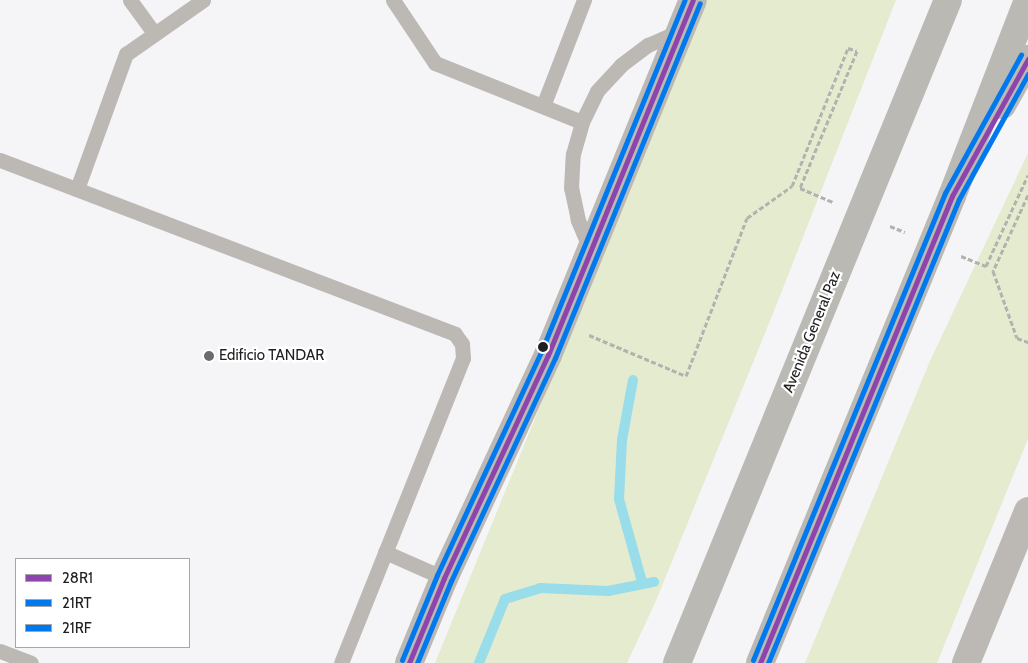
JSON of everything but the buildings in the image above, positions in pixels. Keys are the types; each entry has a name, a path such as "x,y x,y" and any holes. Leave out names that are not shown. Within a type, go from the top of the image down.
{"highway":[{"name":"Avenida General Paz","path":"677,663 948,0"},
{"path":"760,663 952,196 1028,0"},
{"path":"952,196 1028,59"}],"street":[{"path":"409,663 444,578 561,323 693,0"},
{"path":"966,663 1028,511"}],"lane":[{"path":"130,0 154,33"},
{"path":"77,189 126,54 202,0"},
{"path":"393,0 435,63 582,122"},
{"path":"543,106 584,0"},
{"path":"591,251 578,220 571,188 573,154 582,122 598,91 620,65 648,45 680,31"},
{"path":"0,160 455,334 462,344 463,358 341,663"},
{"path":"385,552 444,578"},
{"path":"0,651 31,663"}],"path":[{"path":"561,323 686,376 747,218 792,186 848,48 857,50 800,188 835,203"},
{"path":"959,255 986,266 1028,175"},
{"path":"1028,195 993,271 1017,338 1028,342"},
{"path":"888,225 915,236"}],"green space":[{"path":"706,0 896,0 774,311 655,603 627,663 435,663"},
{"path":"1028,153 1028,439 937,663 805,663 930,361"}],"waterway":[{"path":"633,380 622,440 619,499 642,582"},
{"path":"479,663 505,599 540,588 608,591 654,582"}],"transit line":[{"name":"21RF","path":"402,660 437,575 541,352 685,0"},
{"name":"28R1","path":"409,663 444,578 548,355 693,0"},
{"name":"21RT","path":"417,663 451,581 555,358 700,3"},
{"name":"21RF","path":"753,660 945,193 1021,55"},
{"name":"28R1","path":"760,663 952,196 1028,59"},
{"name":"21RT","path":"768,663 959,199 1028,74"}],"place":[{"name":"Edificio TANDAR","path":"209,356"}]}
